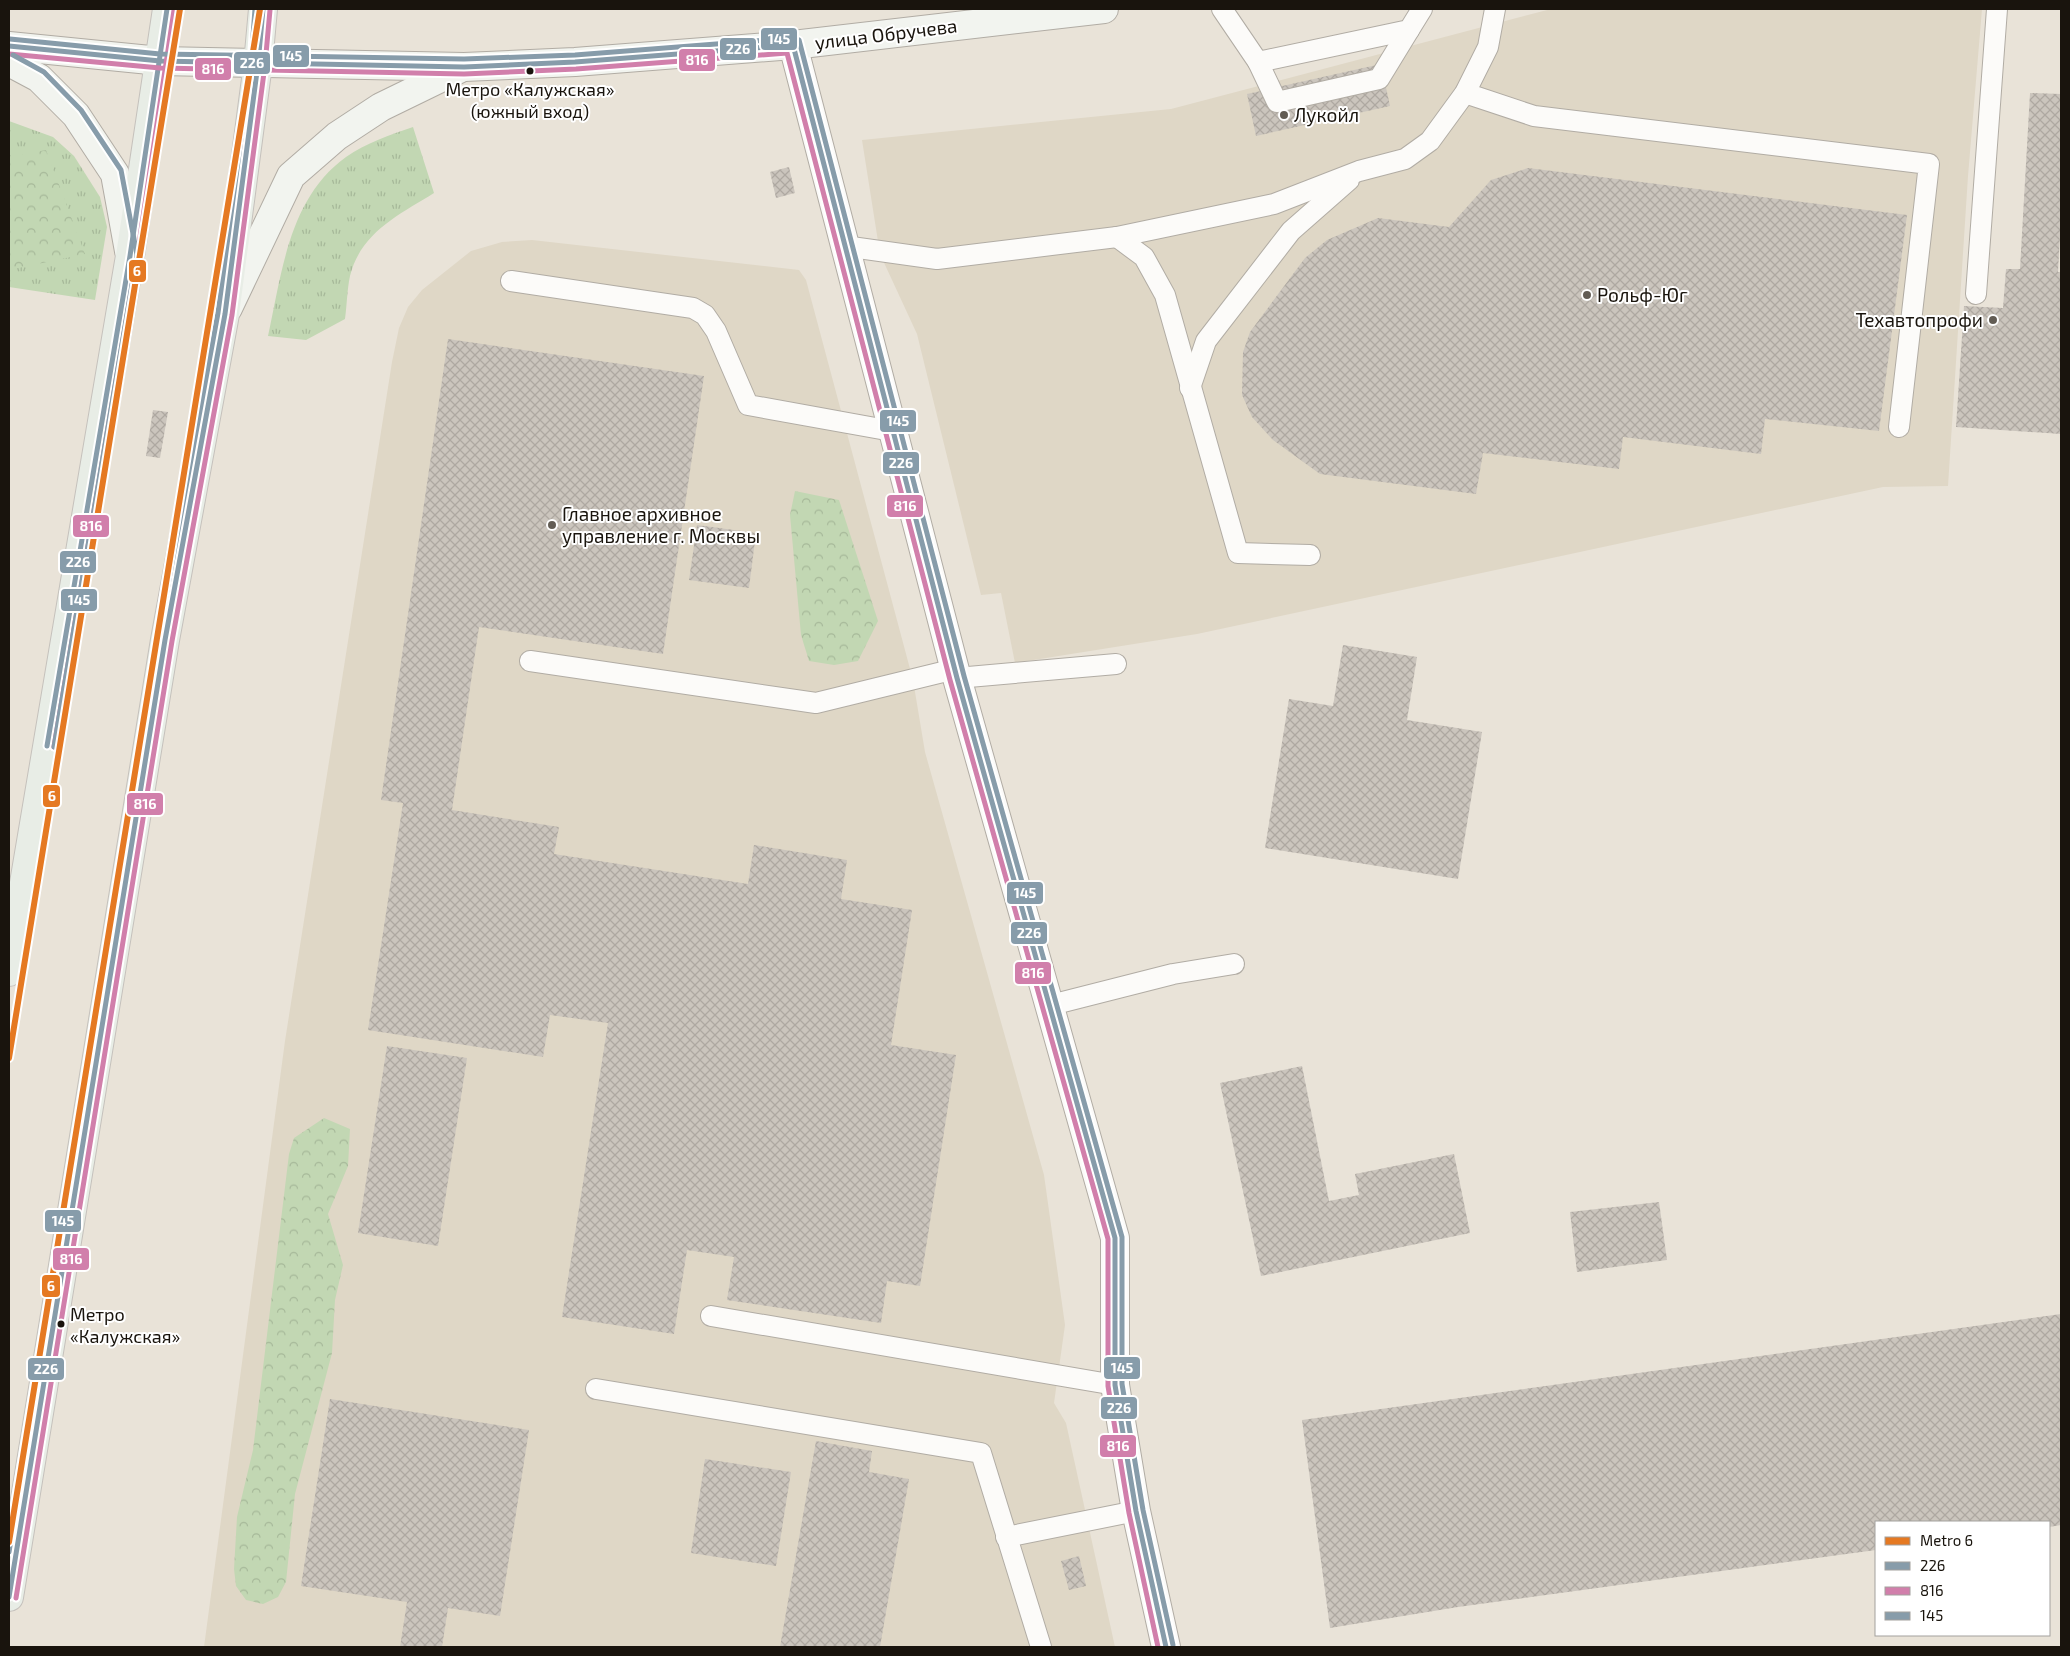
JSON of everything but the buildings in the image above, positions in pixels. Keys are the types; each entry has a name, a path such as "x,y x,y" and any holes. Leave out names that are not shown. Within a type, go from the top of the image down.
{"main road":[{"path":"9,972 130,256 167,9"},
{"path":"9,1597 165,640 225,314 258,64 263,9"},
{"name":"улица Обручева","path":"9,46 160,61 464,67 574,62 793,45 1104,9"},
{"path":"9,62 39,78 76,115 115,174 130,256"},
{"path":"225,314 291,176 338,136 381,107 464,67"}],"street":[{"path":"793,45 956,673 1051,1005 1115,1238 1115,1384 1136,1511 1166,1647"}],"lane":[{"path":"1222,9 1258,62 1277,102 1379,79 1422,9"},
{"path":"844,246 937,259 1117,237 1274,204 1359,170 1405,159 1430,141 1464,93 1488,47 1495,9"},
{"path":"1976,294 1997,9"},
{"path":"1258,62 1409,30"},
{"path":"1464,93 1534,116 1930,164 1899,427"},
{"path":"1190,388 1206,341 1291,231 1359,170"},
{"path":"1117,237 1144,257 1165,295 1238,553 1310,555"},
{"path":"511,281 693,308 705,315 716,331 748,405 892,431"},
{"path":"530,661 816,703 956,673 1116,664"},
{"path":"1051,1005 1173,974 1234,964"},
{"path":"711,1316 1115,1384"},
{"path":"596,1389 981,1453 1041,1647"},
{"path":"1006,1537 1136,1511"}],"shaded area":[{"path":"1551,9 1982,9 1968,176 1948,486 1883,487 1197,634 1015,663 1001,593 981,595 917,334 880,254 862,140 1171,109"},
{"path":"532,240 799,270 806,280 913,680 925,752 1044,1175 1065,1325 1054,1403 1066,1423 1115,1647 204,1647 285,1041 392,362 399,328 408,307 422,290 471,251 502,242"}],"green space":[{"path":"9,121 53,137 74,156 100,197 107,227 95,300 9,287"},
{"path":"413,127 434,193 383,226 363,248 355,261 350,276 345,319 306,340 268,336 291,238 300,215 312,193 327,174 346,157 370,143"},
{"path":"46,150 85,254 9,270 9,157"},
{"path":"795,491 839,500 878,621 858,661 834,665 809,661 801,635 790,515"},
{"path":"324,1118 350,1129 348,1166 328,1214 343,1265 335,1300 332,1353 295,1494 286,1582 278,1597 263,1604 246,1600 236,1586 234,1569 237,1517 253,1450 289,1154 294,1138"}],"metro line":[{"name":"6","path":"9,1058 180,9"},
{"name":"6","path":"9,1542 260,9"}],"transit line":[{"name":"226","path":"47,746 130,256 167,9"},
{"name":"145","path":"9,1552 158,639 218,313 251,63 255,9"},
{"name":"226","path":"9,1597 165,640 225,314 258,64 263,9"},
{"name":"816","path":"54,747 137,257 174,10"},
{"name":"816","path":"16,1598 172,641 232,315 265,65 270,10"},
{"name":"145","path":"10,39 160,54 464,59 575,55 792,38 799,40 964,676 1122,1237 1122,1384 1143,1510 1173,1645"},
{"name":"226","path":"9,46 160,61 464,67 575,62 793,45 957,678 1115,1238 1115,1385 1136,1511 1166,1647"},
{"name":"816","path":"9,54 160,68 464,74 576,69 787,53 950,680 1108,1239 1108,1386 1129,1513 1158,1647"},
{"name":"145","path":"13,55 44,72 81,110 121,170 137,255 54,747"}],"place":[{"name":"Метро «Калужская» (южный вход)","path":"530,71"},
{"name":"Лукойл","path":"1284,115"},
{"name":"Рольф-Юг","path":"1587,295"},
{"name":"Техавтопрофи","path":"1993,320"},
{"name":"Главное архивное управление г. Москвы","path":"552,525"},
{"name":"Метро «Калужская»","path":"61,1324"}]}
